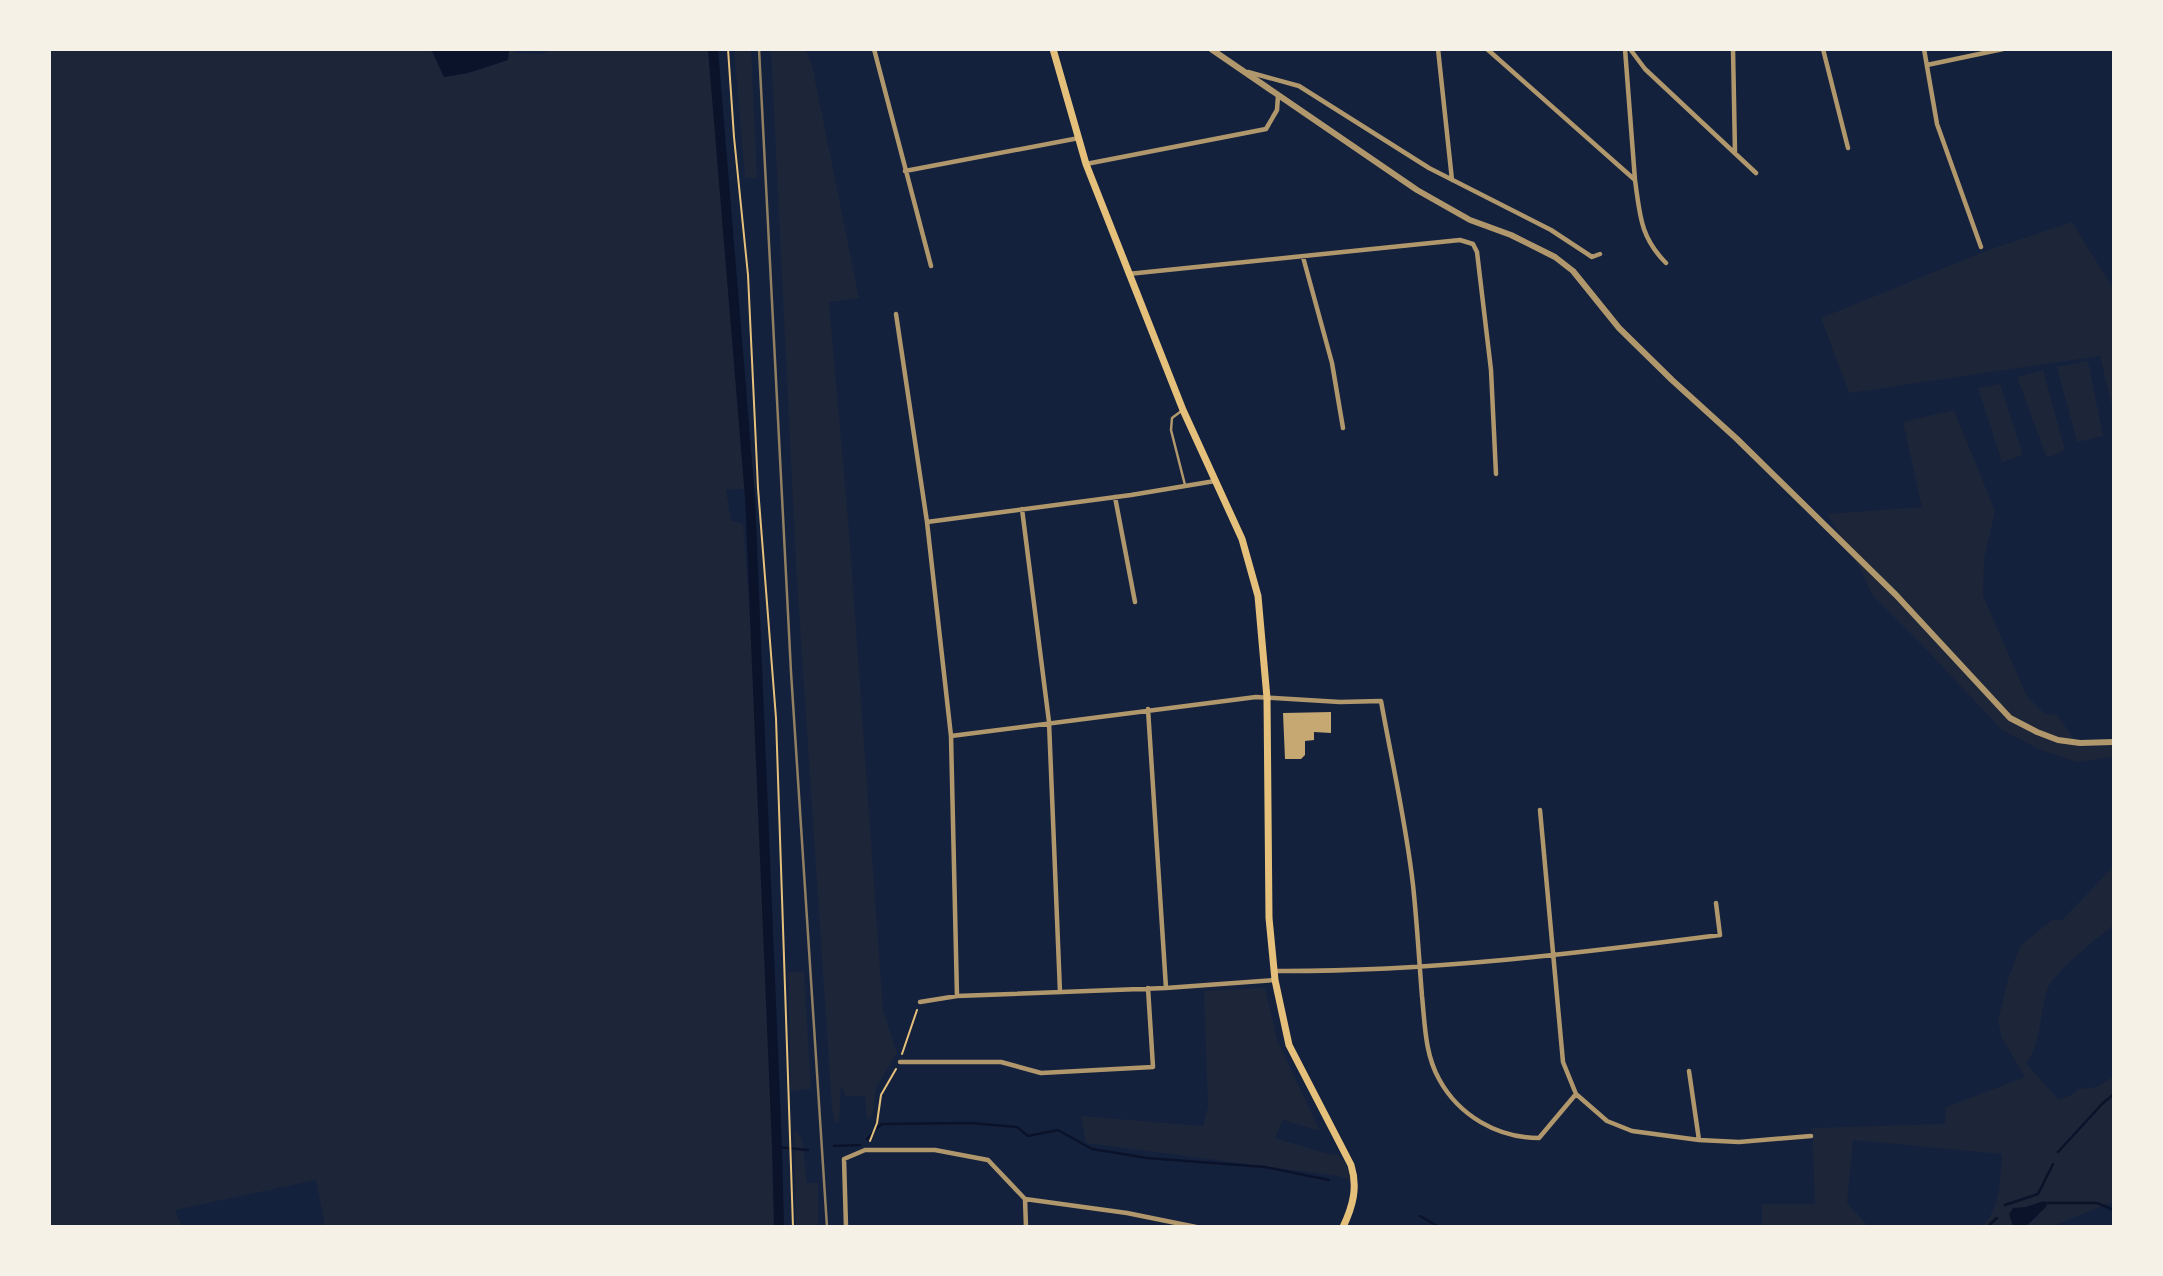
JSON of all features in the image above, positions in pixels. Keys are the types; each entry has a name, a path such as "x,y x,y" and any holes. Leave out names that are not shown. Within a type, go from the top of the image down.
{"main road":[{"path":"1053,49 1086,164 1183,410 1242,539 1258,596 1267,698 1269,918 1273,971 1289,1045 1352,1165 1356,1180 1354,1200 1343,1227"}],"street":[{"path":"874,49 931,266"},
{"path":"1211,49 1418,190 1470,220 1511,235 1545,252 1573,271 1619,328 1896,595 2010,718 2058,740 2080,743 2114,742"},
{"path":"1438,49 1452,180"},
{"path":"1487,49 1635,180"},
{"path":"1627,49 1635,180 1642,228 1655,252 1666,263"},
{"path":"1627,49 1756,173"},
{"path":"1733,49 1735,153"},
{"path":"1823,49 1848,148"},
{"path":"1924,49 1937,124 1981,247"},
{"path":"1927,65 2003,49"},
{"path":"1240,70 1299,86 1429,169 1551,230 1592,257 1600,254"},
{"path":"1086,164 1266,129 1277,110 1278,96"},
{"path":"905,171 1079,138"},
{"path":"1128,274 1461,240 1473,244 1477,252 1491,370 1496,474"},
{"path":"1303,257 1332,363 1343,428"},
{"path":"896,314 927,522 951,736 957,996"},
{"path":"927,522 1214,481"},
{"path":"1115,497 1135,602"},
{"path":"1023,509 1049,722 1060,992"},
{"path":"951,736 1256,697 1340,702 1381,701 1408,843 1427,1045 1432,1065 1448,1095 1470,1118 1529,1138 1539,1138 1576,1094"},
{"path":"1148,709 1166,988"},
{"path":"1541,810 1563,1062 1576,1094 1607,1121 1632,1131 1699,1140 1739,1142 1811,1136"},
{"path":"1273,971 1358,971 1552,957 1720,935 1716,903"},
{"path":"920,1002 957,996 1166,988 1275,980"},
{"path":"900,1062 1001,1062 1041,1073 1153,1067 1148,988"},
{"path":"1689,1071 1699,1140"},
{"path":"846,1227 845,1159 865,1150 935,1150 988,1160 1025,1199 1127,1213 1196,1227"},
{"path":"1025,1199 1026,1227"}],"lane":[{"path":"1183,410 1172,418 1171,430 1185,485"}],"path":[{"path":"728,49 748,275 758,488 776,718 793,1227"},
{"path":"873,1137 877,1123"}],"shaded area":[{"path":"49,49 431,49 444,77 468,73 508,60 509,49 520,49 514,53 541,54 553,49 709,49 756,488 726,490 731,521 743,524 754,668 782,1227 325,1227 316,1180 175,1210 182,1227 49,1227"},
{"path":"431,49 509,49 508,60 468,73 444,77"},
{"path":"734,49 751,49 757,178 745,178"},
{"path":"771,49 805,49 812,65 859,298 829,302 849,531 883,1010 897,1053 876,1087 873,1114 867,1120 865,1096 846,1096 841,1086 839,1122 835,1122 832,1109 796,565"},
{"path":"2072,222 2114,290 2114,414 2100,356 1849,393 1821,318 1991,249"},
{"path":"2088,361 2103,436 2077,442 2057,367"},
{"path":"2043,370 2065,450 2047,458 2017,377"},
{"path":"2000,384 2023,455 2002,462 1978,388"},
{"path":"1954,410 1995,511 1984,559 1983,596 2027,696 2045,714 2057,715 2080,747 2114,746 2114,763 2112,757 2077,762 2041,750 2002,730 1872,595 1861,570 1827,514 1922,507 1903,422"},
{"path":"2114,866 2114,925 2077,955 2051,983 2044,999 2035,1047 2026,1063 2058,1099 2079,1089 2097,1087 2114,1076 2114,1205 2110,1203 2050,1227 2025,1227 2038,1216 2044,1201 2026,1207 2014,1227 1981,1227 1988,1220 1996,1203 2002,1154 1853,1140 1847,1203 1869,1227 1762,1227 1762,1204 1815,1204 1812,1128 1945,1124 1946,1107 2025,1077 2002,1038 1998,1021 2008,979 2021,945 2052,920 2062,920"},
{"path":"804,971 811,1089 791,1091 788,972"},
{"path":"1265,988 1277,1040 1320,1131 1283,1120 1275,1138 1338,1155 1346,1164 1351,1180 1338,1176 1086,1143 1081,1116 1203,1126 1208,1107 1204,991"},
{"path":"794,1129 802,1139 807,1183 818,1183 818,1227 796,1227"},
{"path":"2044,1201 2047,1206 2025,1227 2013,1226 2009,1214 2013,1208"}],"building":[{"path":"1331,712 1331,733 1314,732 1314,740 1305,741 1305,755 1301,759 1285,759 1283,713"}],"waterway":[{"path":"713,49 750,497 779,1227"},
{"path":"2058,1152 2114,1094"},
{"path":"877,1128 882,1124 971,1123 1017,1127 1028,1136 1058,1130 1092,1149 1147,1158 1265,1167 1329,1180"},
{"path":"867,1139 873,1133"},
{"path":"834,1146 860,1145"},
{"path":"777,1147 808,1150"},
{"path":"2005,1205 2038,1194 2053,1164"},
{"path":"2045,1203 2097,1203 2114,1210"},
{"path":"1420,1216 1439,1227"},
{"path":"1987,1227 1997,1218"}],"railway":[{"path":"759,49 791,672 827,1227"}]}
